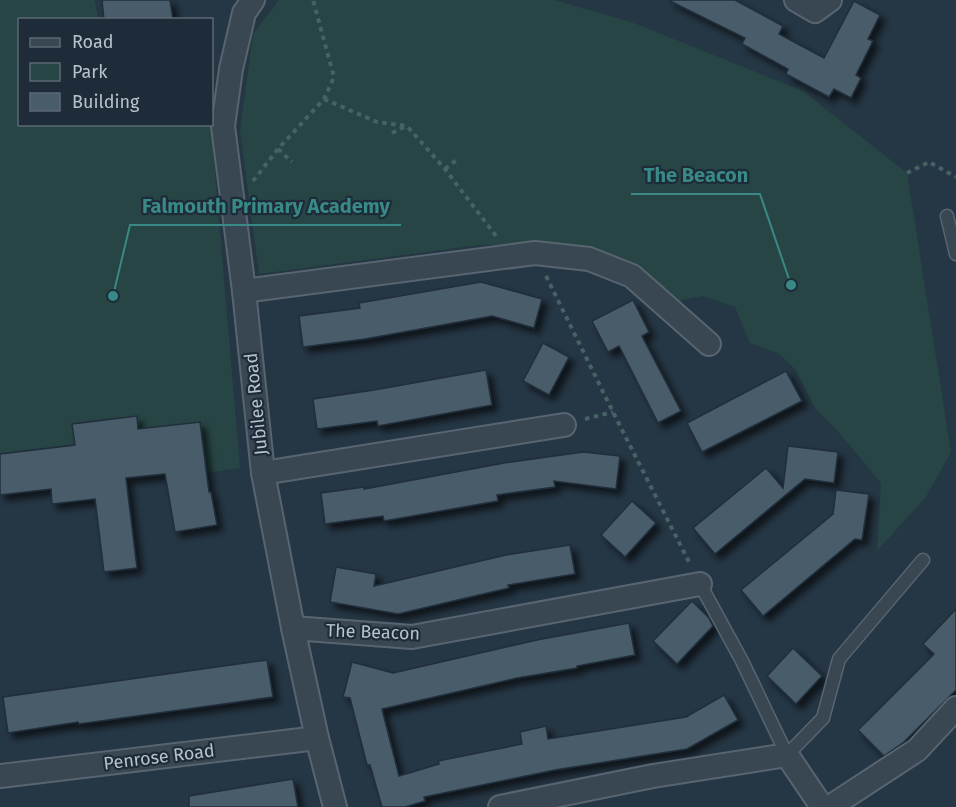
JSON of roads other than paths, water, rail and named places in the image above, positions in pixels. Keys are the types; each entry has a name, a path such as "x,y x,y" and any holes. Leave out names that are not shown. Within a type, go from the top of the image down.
{"street":[{"name":"Jubilee Road","path":"253,0 244,13 231,69 223,126 244,291 263,473 293,628 335,807"},
{"path":"244,291 535,253 589,259 632,276 709,344"},
{"path":"263,473 564,425"},
{"name":"The Beacon","path":"293,628 412,637 700,584"},
{"path":"830,807 917,750 956,708"},
{"name":"Penrose Road","path":"0,776 317,738"},
{"path":"500,807 653,776 787,755 822,807"}],"lane":[{"path":"947,216 956,254"},
{"path":"700,584 742,661 787,755 823,718 839,659 923,560"}],"place":[{"name":"The Beacon","path":"791,285"},
{"name":"Falmouth Primary Academy","path":"113,296"}]}
